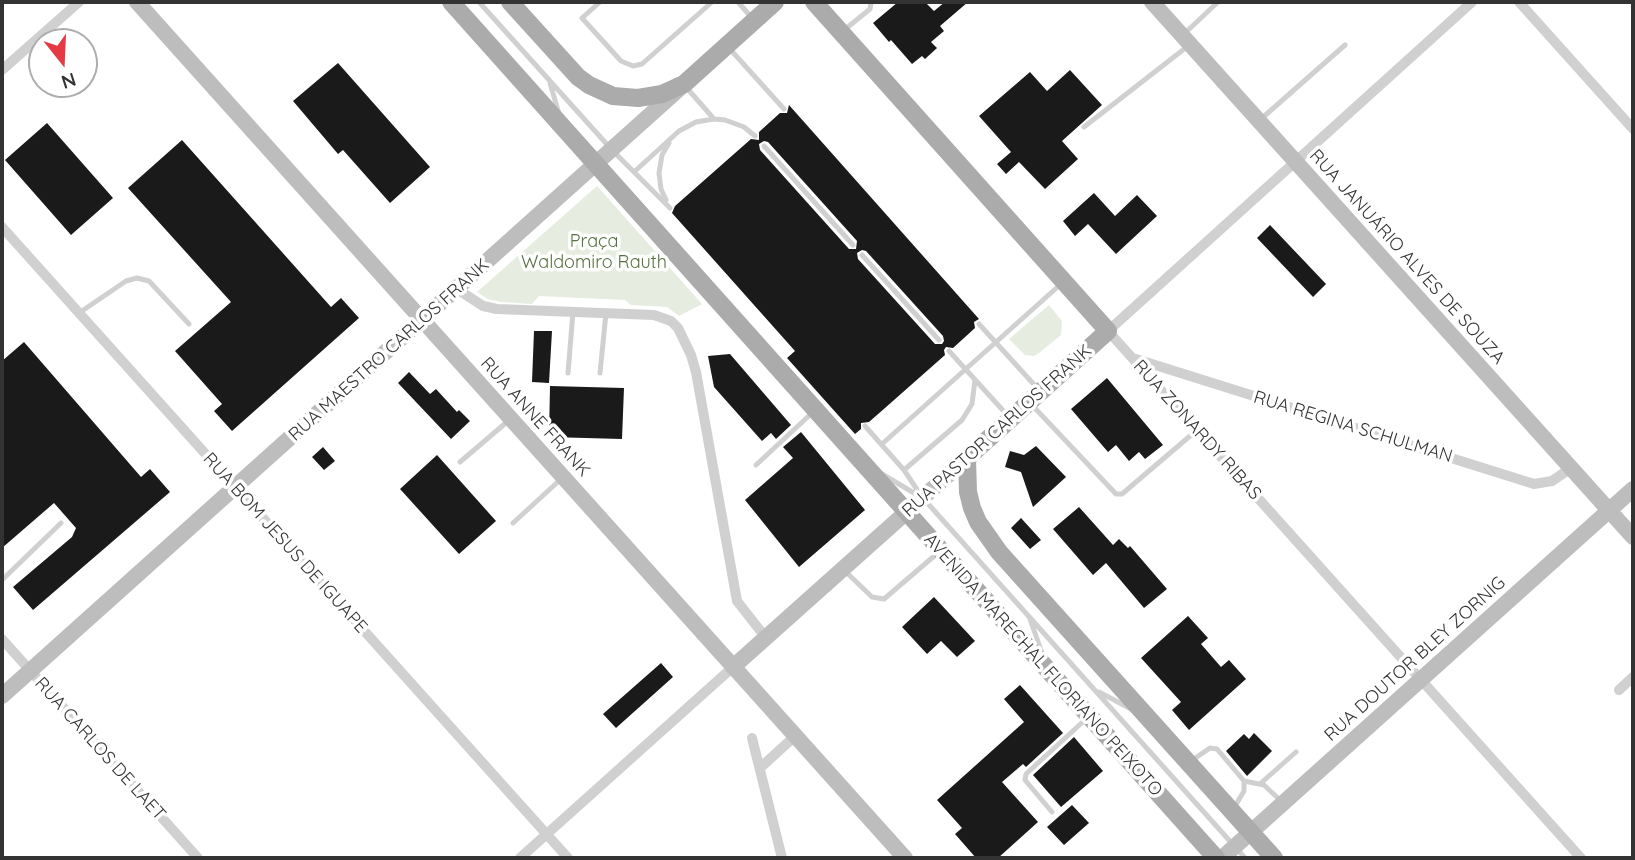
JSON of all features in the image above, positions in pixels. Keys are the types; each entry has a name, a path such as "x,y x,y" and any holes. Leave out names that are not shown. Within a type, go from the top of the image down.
{"main road":[{"name":"AVENIDA MARECHAL FLORIANO PEIXOTO","path":"451,2 1216,858"},
{"path":"510,2 578,77 601,92 638,98 662,94 684,84"},
{"name":"RUA MAESTRO CARLOS FRANK","path":"684,84 775,2"},
{"name":"RUA ZONARDY RIBAS","path":"814,2 1108,331"},
{"name":"RUA PASTOR CARLOS FRANK","path":"967,458 1108,331"},
{"path":"967,458 968,492 972,508 988,538 1274,858"}],"street":[{"path":"2,70 79,2"},
{"name":"RUA ANNE FRANK","path":"137,2 905,858"},
{"name":"RUA JANUÁRIO ALVES DE SOUZA","path":"1152,2 1633,537"},
{"name":"RUA PASTOR CARLOS FRANK","path":"1108,331 1472,2"},
{"path":"1519,2 1633,129"},
{"name":"RUA MAESTRO CARLOS FRANK","path":"2,696 684,84"},
{"name":"RUA BOM JESUS DE IGUAPE","path":"2,227 568,858"},
{"path":"457,289 483,306 497,309 654,315 671,321 685,340 696,372 737,601 766,638"},
{"name":"RUA ZONARDY RIBAS","path":"1108,331 1581,858"},
{"name":"RUA REGINA SCHULMAN","path":"1133,358 1534,484 1552,481 1571,467"},
{"name":"RUA PASTOR CARLOS FRANK","path":"520,858 967,458"},
{"name":"RUA DOUTOR BLEY ZORNIG","path":"1222,858 1240,853 1251,832 1633,489"},
{"name":"RUA CARLOS DE LAET","path":"2,639 198,858"},
{"path":"1619,690 1633,677"},
{"path":"760,768 796,736"},
{"path":"752,738 782,858"}],"lane":[{"path":"479,2 612,150 670,208 661,189 659,173 662,155 673,138"},
{"path":"600,2 582,18 621,61 633,66 642,64 712,2"},
{"path":"738,2 755,20"},
{"path":"842,33 870,9 871,2"},
{"path":"1084,127 1186,40 1218,2"},
{"path":"1259,121 1345,45"},
{"path":"726,46 784,109"},
{"path":"549,80 562,126"},
{"path":"684,84 714,118"},
{"path":"634,172 687,126 714,118 735,122 755,136"},
{"path":"764,146 853,245"},
{"path":"862,255 939,340"},
{"path":"79,313 126,281 137,278 149,281 188,324"},
{"path":"882,444 1064,281"},
{"path":"568,373 573,312"},
{"path":"600,373 606,313"},
{"path":"979,324 996,342 1035,397 1116,494 1122,494 1197,430"},
{"path":"949,351 1010,419"},
{"path":"904,470 962,420 972,404 975,380"},
{"path":"756,465 815,410"},
{"path":"460,462 511,419"},
{"path":"865,426 904,470 922,497 1240,853"},
{"path":"864,464 922,497"},
{"path":"513,523 563,477"},
{"path":"2,580 61,523"},
{"path":"842,569 872,597 884,598 941,550"},
{"path":"1029,616 1043,657 1054,677"},
{"path":"1094,690 1146,715"},
{"path":"1052,812 1025,780 1026,774 1089,716"},
{"path":"1189,763 1214,747 1244,781 1244,791 1232,811"},
{"path":"1261,783 1296,751"},
{"path":"1244,781 1261,783 1283,803"}],"green space":[{"name":"Praça Waldomiro Rauth","path":"597,186 702,304 679,316 667,307 631,305 625,300 539,296 532,304 501,302 488,299 477,292"},
{"path":"1049,305 1062,321 1061,335 1034,356 1025,355 1009,339"}],"building":[{"path":"898,2 925,2 934,11 945,2 968,2 940,26 944,31 931,42 937,48 925,59 922,56 912,64 873,23"},
{"path":"338,63 430,167 390,203 343,150 338,154 293,101"},
{"path":"1070,70 1102,105 1062,141 1078,159 1045,189 1019,162 1006,174 997,164 1011,152 979,116 1030,72 1047,91"},
{"path":"789,105 979,319 974,322 975,328 953,348 946,347 945,355 885,408 869,422 861,423 861,429 855,434 787,358 795,351 672,213 675,206 751,139 759,140 759,132 780,113 787,113","holes":["768,142 857,241 856,249 849,249 760,150 759,144","866,251 943,336 942,344 935,344 858,259 857,253"]},
{"path":"47,123 113,198 71,235 5,160"},
{"path":"182,140 331,307 341,298 359,318 232,431 214,411 222,404 175,351 231,302 128,188"},
{"path":"1094,193 1115,216 1137,195 1157,216 1116,254 1088,224 1075,236 1063,221"},
{"path":"1270,225 1326,284 1313,297 1257,238"},
{"path":"534,331 552,331 549,383 532,382"},
{"path":"24,342 141,477 150,469 170,492 33,610 13,587 72,537 76,528 54,503 2,548 2,361"},
{"path":"730,354 791,425 776,439 771,433 762,441 714,387 708,356"},
{"path":"409,372 430,394 436,389 457,412 459,410 470,421 451,439 398,383"},
{"path":"1107,378 1163,445 1145,459 1139,452 1129,461 1116,445 1108,452 1071,409"},
{"path":"550,386 624,388 622,439 549,437"},
{"path":"801,432 865,510 799,567 745,500 793,458 783,447"},
{"path":"1036,446 1066,477 1033,507 1021,472 1005,467 1010,451 1024,455"},
{"path":"323,447 335,461 324,470 312,457"},
{"path":"437,455 496,521 459,554 400,489"},
{"path":"1079,507 1113,545 1119,539 1128,548 1130,546 1167,589 1144,608 1106,563 1093,575 1053,529"},
{"path":"1021,518 1041,540 1030,549 1011,528"},
{"path":"934,597 975,641 957,657 941,641 927,654 902,627"},
{"path":"1188,616 1208,638 1201,644 1221,667 1229,660 1246,679 1189,730 1172,710 1181,702 1141,658"},
{"path":"661,663 673,677 616,728 603,714"},
{"path":"1020,685 1063,733 1026,767 1023,764 1002,782 1038,822 998,858 976,858 955,834 962,828 937,800 1024,722 1004,699"},
{"path":"1254,733 1272,751 1247,776 1226,751 1244,734 1249,739"},
{"path":"1074,737 1103,771 1061,807 1033,775"},
{"path":"1072,805 1089,823 1064,845 1047,827"}]}
